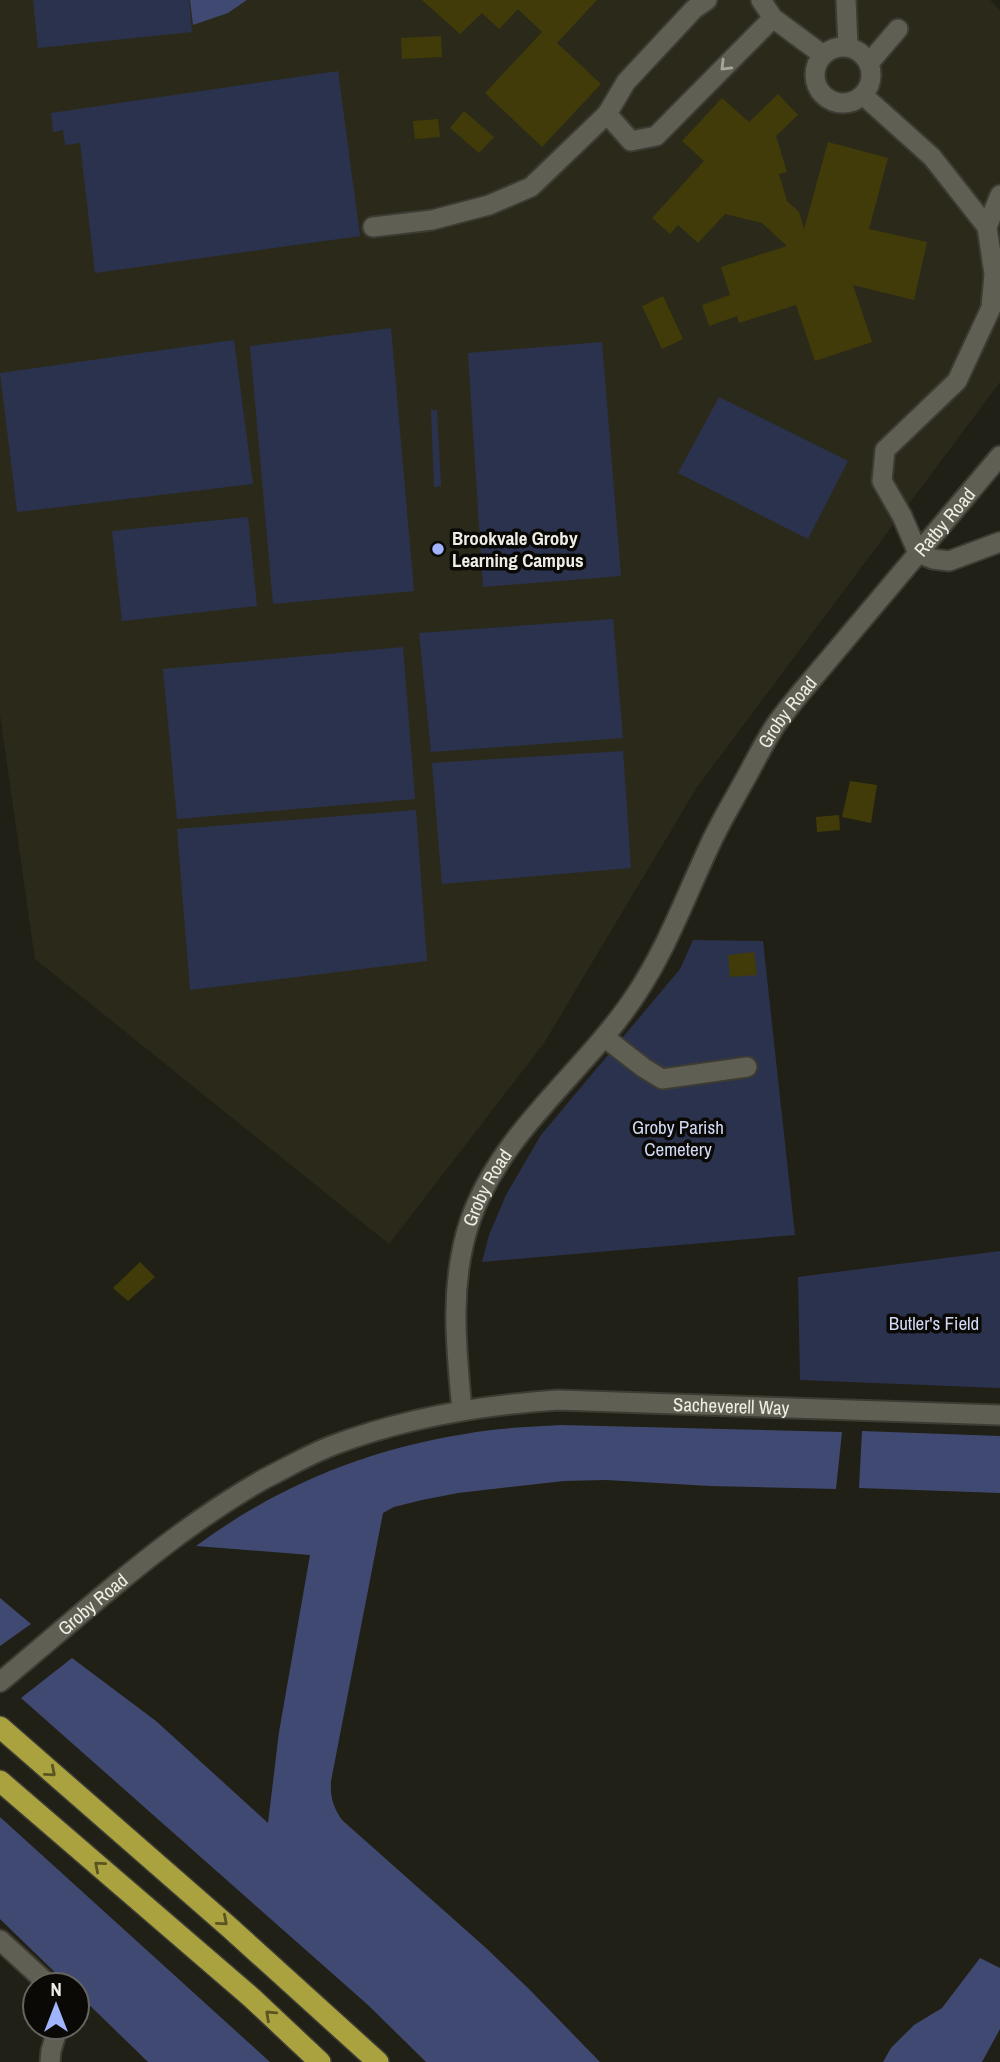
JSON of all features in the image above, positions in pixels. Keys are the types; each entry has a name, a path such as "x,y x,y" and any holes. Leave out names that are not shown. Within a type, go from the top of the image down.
{"highway":[{"path":"0,1727 229,1927 378,2062"},
{"path":"0,1781 252,1998 320,2062"}],"street":[{"path":"373,227 432,220 489,205 531,187 607,114 626,82 694,9 707,0"},
{"path":"761,0 773,18 823,55"},
{"path":"846,0 848,47"},
{"path":"607,114 631,141 656,136 773,18"},
{"path":"869,63 898,29"},
{"path":"839,47 856,50 869,63 872,71 872,80 864,96 848,104 839,104 823,96 815,80 815,71 823,55 839,47"},
{"path":"864,96 932,158 987,227 994,274 991,308 957,381 885,450 882,481 902,516 918,553"},
{"path":"987,227 1000,195"},
{"name":"Ratby Road","path":"1000,456 918,553 949,561 1000,542"},
{"name":"Groby Road","path":"0,1682 135,1567 234,1497 330,1446 403,1422 461,1410 454,1316 461,1254 483,1191 507,1150 604,1037 635,996 686,900 708,847 776,724 918,553"},
{"path":"604,1037 644,1069 662,1079 747,1067"},
{"name":"Sacheverell Way","path":"461,1410 558,1399 1000,1415"},
{"path":"0,1940 34,1971"},
{"path":"50,2062 54,2041"}],"shaded area":[{"name":"Brookvale Groby Learning Campus","path":"0,0 190,0 193,24 228,13 247,0 990,0 1000,10 1000,382 697,787 544,1043 389,1244 35,959 0,715"},
{"path":"190,0 247,0 228,13 193,25"},
{"path":"561,1425 842,1432 836,1489 606,1480 564,1481 458,1493 394,1507 383,1513 331,1781 334,1806 342,1820 486,1948 600,2062 426,2062 368,2005 21,1698 72,1658 156,1721 268,1823 279,1732 310,1555 196,1546 290,1489 358,1460 465,1434"},
{"path":"862,1431 1000,1436 1000,1493 859,1488"},
{"path":"0,1598 31,1624 0,1646"},
{"path":"0,1817 270,2062 148,2062 91,2007 91,1971 54,1971 0,1919"},
{"path":"980,1958 1000,1968 1000,2029 982,2062 883,2062 891,2048 914,2025 942,2008"}],"green space":[{"path":"33,0 189,0 192,32 38,48"},
{"path":"338,71 360,236 95,273 80,143 65,145 63,130 53,132 51,113"},
{"path":"391,328 414,591 273,604 250,346"},
{"path":"234,340 253,484 17,512 0,373"},
{"path":"602,342 621,576 483,587 468,353"},
{"path":"719,397 848,461 808,539 678,473"},
{"path":"431,410 437,410 441,486 434,487"},
{"path":"248,517 257,606 122,621 112,531"},
{"path":"613,619 623,738 431,752 419,633"},
{"path":"403,647 415,799 177,819 163,669"},
{"path":"623,751 631,868 442,884 432,763"},
{"path":"416,810 427,961 190,990 177,829"},
{"name":"Groby Parish Cemetery","path":"693,940 763,941 795,1235 482,1262 489,1235 506,1195 541,1135 680,969"},
{"name":"Butler's Field","path":"1000,1251 1000,1388 800,1380 798,1277"}],"building":[{"path":"422,0 597,0 557,43 601,84 542,147 485,93 542,32 518,9 499,29 482,13 460,34"},
{"path":"441,36 442,57 402,59 401,38"},
{"path":"778,94 798,115 776,136 787,172 779,174 787,201 799,212 804,229 828,142 888,158 869,229 927,242 914,300 853,285 872,342 815,361 796,305 739,323 737,316 709,326 702,305 730,295 721,267 787,246 762,223 725,214 698,243 678,225 670,234 652,218 704,161 682,141 722,98 749,122"},
{"path":"464,111 494,137 479,153 450,128"},
{"path":"438,119 440,137 415,139 413,121"},
{"path":"663,296 683,339 662,349 642,306"},
{"path":"850,781 877,785 871,823 842,817"},
{"path":"839,815 840,830 817,832 816,817"},
{"path":"754,952 757,975 730,977 728,955"},
{"path":"140,1262 155,1277 128,1301 113,1288"}],"place":[{"name":"Brookvale Groby Learning Campus","path":"438,549"}]}
